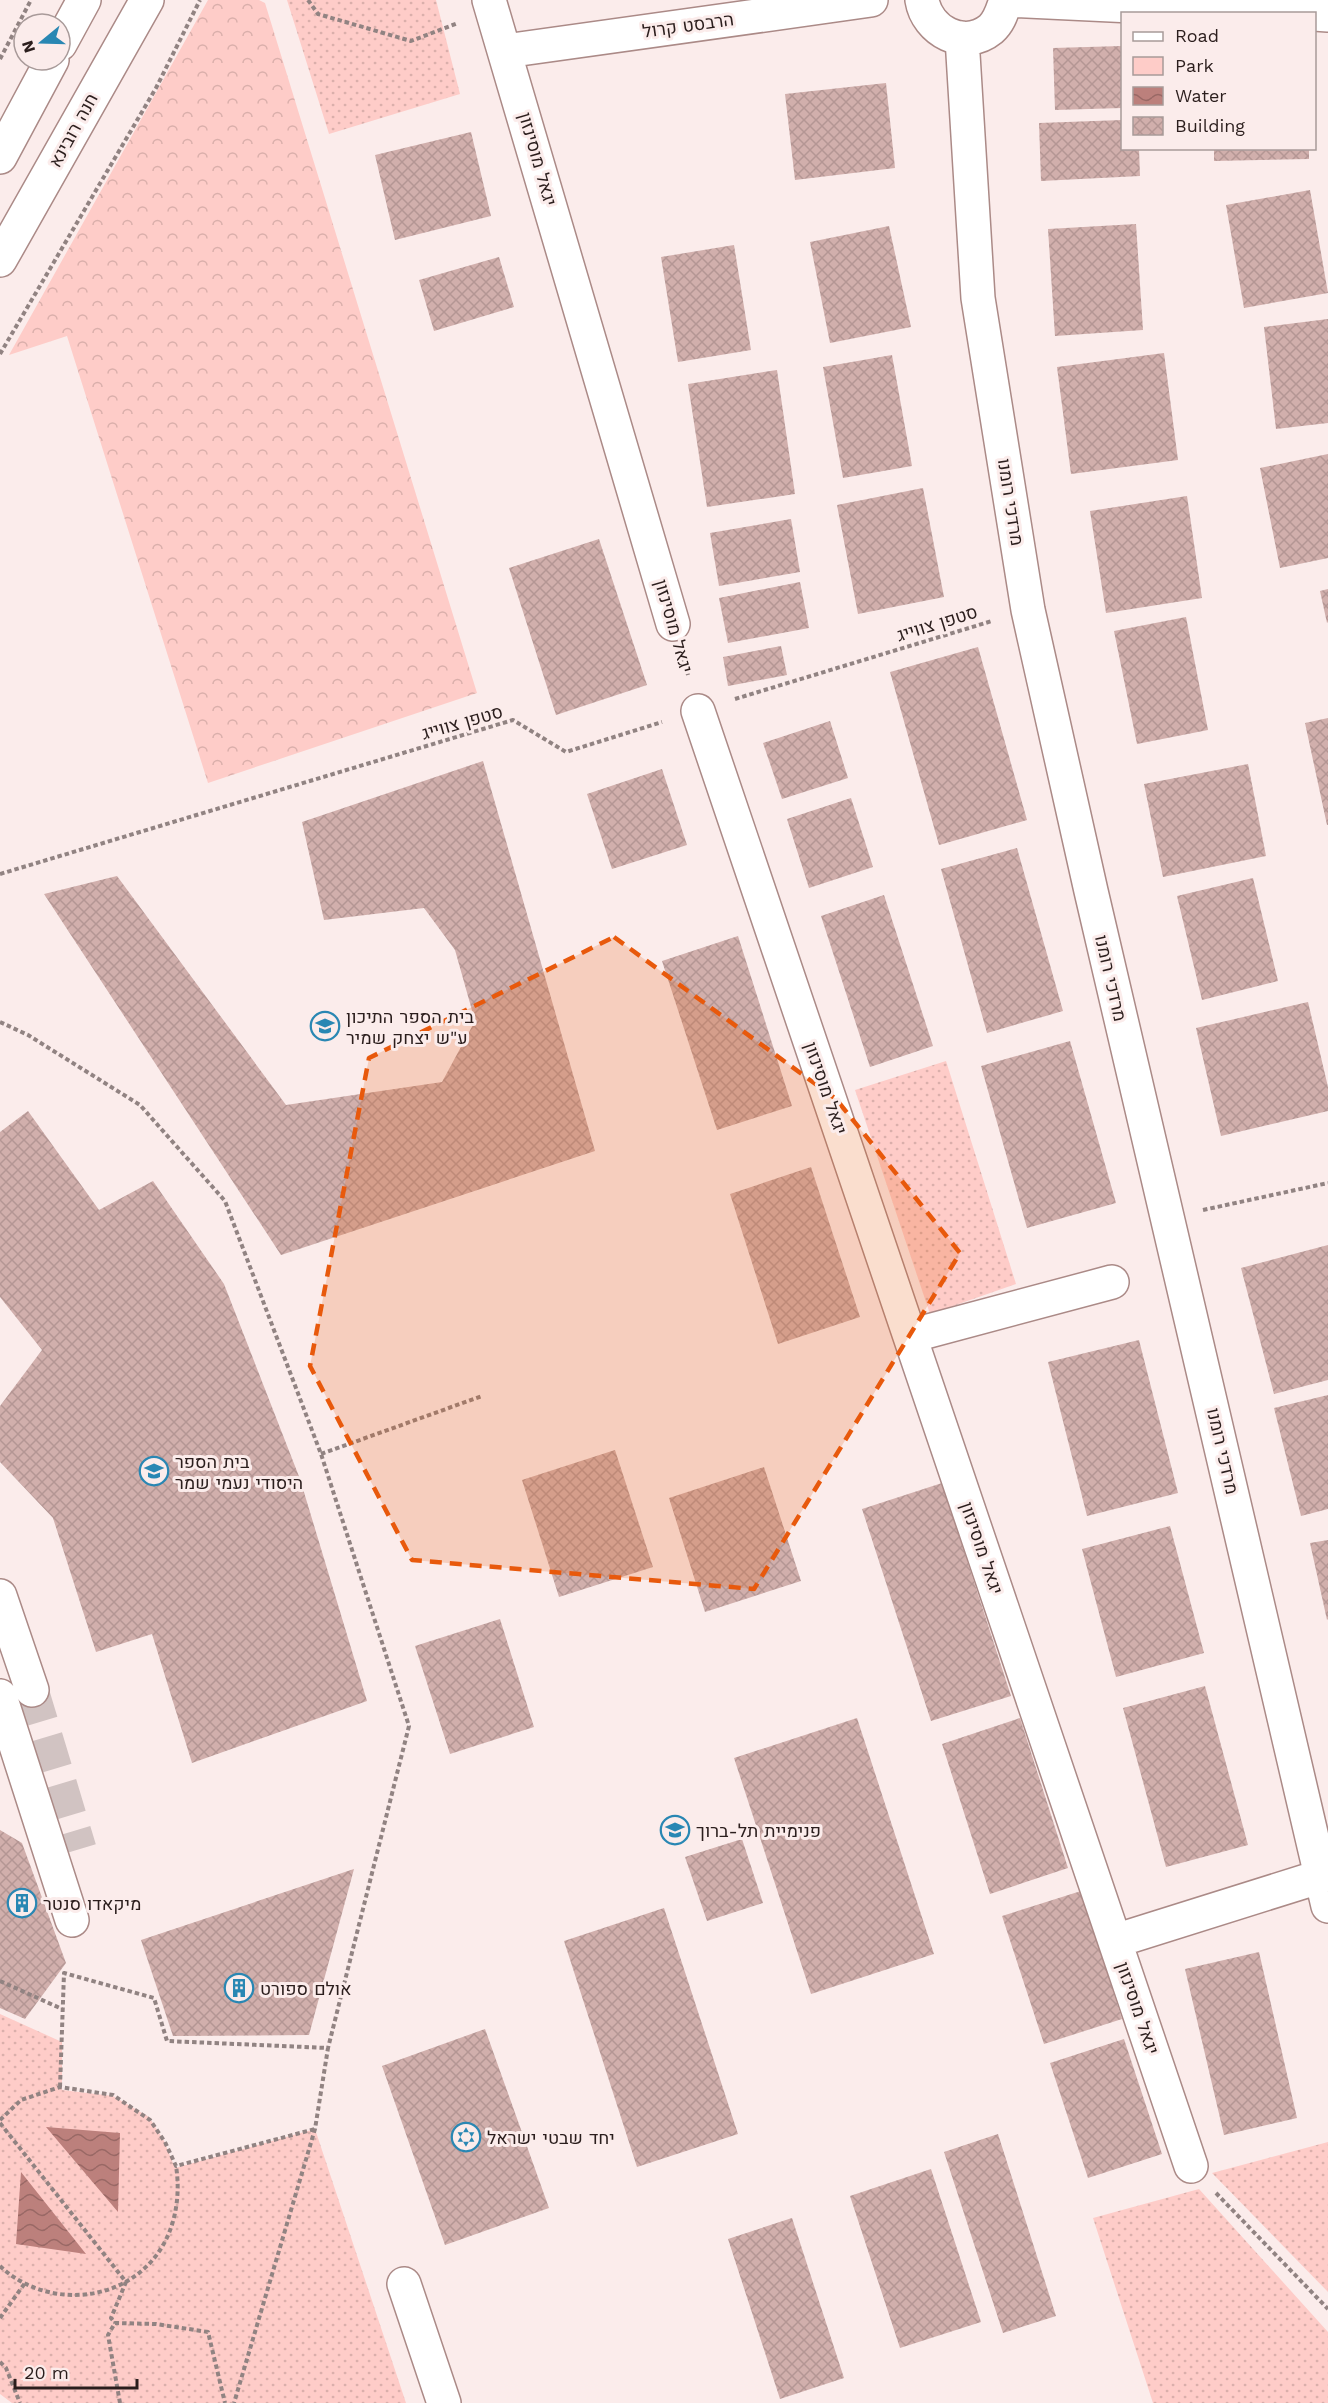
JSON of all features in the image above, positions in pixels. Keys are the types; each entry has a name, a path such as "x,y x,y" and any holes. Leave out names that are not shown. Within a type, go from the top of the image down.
{"street":[{"path":"72,22 84,0"},
{"name":"חנה רובינא","path":"0,260 147,0"},
{"name":"הרבסט קרול","path":"506,51 871,0"},
{"path":"922,0 923,8 935,26 947,34 962,38 977,36 990,29 1000,18 1006,0 1257,12"},
{"name":"יגאל מוסינזון","path":"491,5 673,624"},
{"name":"מרדכי רומנו","path":"962,38 978,298 1028,610 1091,891 1325,1891"},
{"path":"0,158 46,72"},
{"name":"יגאל מוסינזון","path":"698,711 1191,2166"},
{"path":"910,1336 1112,1282"},
{"path":"0,1596 32,1690"},
{"path":"0,1696 72,1920"},
{"path":"1115,1941 1325,1891"},
{"path":"404,2284 444,2403"}],"path":[{"path":"0,59 31,0"},
{"path":"0,354 156,88 200,0"},
{"path":"308,0 318,14 411,42 491,5"},
{"name":"סטפן צווייג","path":"0,874 513,720 566,753 1028,610"},
{"name":"יגאל מוסינזון","path":"673,624 698,711"},
{"path":"0,1022 28,1035 140,1105 225,1201 321,1454 410,1726 328,2048 315,2129 234,2403"},
{"path":"1168,1218 1328,1183"},
{"path":"321,1454 482,1396"},
{"path":"60,2087 64,1973 154,1998 167,2041 328,2048"},
{"path":"0,1981 62,2009"},
{"path":"0,2266 8,2274 51,2294 88,2296 126,2282 154,2259 164,2243 176,2213 176,2166 165,2142 150,2120 113,2094 60,2087 21,2100 0,2122 126,2282"},
{"path":"176,2166 315,2129"},
{"path":"1191,2166 1328,2309"},
{"path":"126,2282 111,2318 115,2323 156,2324 208,2332 225,2403"},
{"path":"0,2318 25,2283"},
{"path":"115,2323 108,2335 120,2403"},
{"path":"0,2362 6,2368 20,2403"}],"highlighted area":[{"path":"614,937 836,1099 960,1253 754,1589 412,1560 310,1366 369,1058"}],"green space":[{"path":"208,0 259,0 265,3 477,693 208,783 67,336 9,355"},
{"path":"287,0 436,0 460,94 329,134"},
{"path":"946,1061 1016,1284 930,1314 855,1090"},
{"path":"0,2014 62,2042 62,2090 113,2096 149,2117 164,2141 175,2168 315,2129 406,2403 12,2403 0,2394"},
{"path":"1328,2142 1328,2292 1212,2173"},
{"path":"1199,2189 1328,2332 1328,2403 1153,2403 1093,2218"}],"water":[{"path":"46,2127 120,2133 118,2212"},
{"path":"21,2172 86,2254 16,2244"}],"building":[{"path":"1121,46 1121,108 1055,110 1053,48"},
{"path":"886,83 895,168 795,180 785,94"},
{"path":"1121,120 1121,150 1139,150 1140,176 1041,181 1039,123"},
{"path":"471,132 491,216 395,240 375,155"},
{"path":"1214,150 1309,150 1309,159 1214,161"},
{"path":"1310,190 1328,293 1244,308 1226,205"},
{"path":"1136,224 1143,330 1055,336 1048,229"},
{"path":"889,226 911,327 830,343 810,242"},
{"path":"734,245 751,350 678,362 661,257"},
{"path":"499,257 514,307 434,331 419,280"},
{"path":"1328,319 1328,423 1276,429 1264,327"},
{"path":"1164,353 1178,460 1071,474 1057,367"},
{"path":"892,355 912,466 843,478 823,367"},
{"path":"777,370 795,494 707,507 688,384"},
{"path":"1328,454 1328,558 1280,568 1260,468"},
{"path":"923,488 944,597 858,614 837,505"},
{"path":"1187,496 1202,598 1106,613 1090,511"},
{"path":"791,519 800,572 719,586 710,533"},
{"path":"599,539 647,685 556,715 509,568"},
{"path":"800,582 809,628 728,643 719,598"},
{"path":"1328,589 1328,622 1327,623 1320,591"},
{"path":"1186,617 1208,730 1137,744 1114,631"},
{"path":"781,646 787,675 728,686 723,657"},
{"path":"978,647 1027,820 939,845 890,672"},
{"path":"1328,718 1328,825 1327,825 1305,723"},
{"path":"830,721 848,778 782,799 763,743"},
{"path":"483,761 595,1151 281,1255 44,894 117,876 286,1105 442,1082 475,1021 455,950 424,908 324,920 302,822"},
{"path":"1248,764 1266,856 1163,877 1144,784"},
{"path":"662,769 687,845 612,869 587,794"},
{"path":"851,798 873,867 809,888 787,819"},
{"path":"1017,848 1063,1011 987,1033 941,869"},
{"path":"1253,878 1278,981 1202,1000 1177,896"},
{"path":"884,895 933,1046 870,1067 821,916"},
{"path":"738,936 792,1106 717,1130 662,961"},
{"path":"1308,1002 1328,1087 1328,1111 1221,1136 1196,1028"},
{"path":"1070,1041 1116,1203 1027,1228 981,1066"},
{"name":"בית הספר היסודי נעמי שמר","path":"28,1111 99,1210 153,1181 224,1284 300,1479 367,1701 192,1763 152,1634 96,1652 53,1518 0,1462 0,1406 42,1350 0,1297 0,1132"},
{"path":"811,1167 860,1317 778,1344 730,1194"},
{"path":"1328,1245 1328,1380 1274,1394 1241,1268"},
{"path":"1139,1340 1178,1493 1087,1516 1048,1362"},
{"path":"1328,1395 1328,1509 1301,1516 1274,1408"},
{"path":"615,1450 653,1567 559,1597 522,1480"},
{"path":"764,1467 801,1581 705,1612 669,1498"},
{"path":"942,1483 1011,1696 931,1721 862,1509"},
{"path":"1170,1526 1204,1653 1116,1677 1082,1549"},
{"path":"1328,1540 1328,1619 1327,1620 1310,1543"},
{"path":"500,1619 534,1727 450,1754 415,1646"},
{"path":"1205,1686 1248,1845 1166,1867 1123,1708"},
{"path":"857,1718 934,1954 811,1994 734,1758"},
{"path":"1020,1718 1068,1868 990,1894 942,1744"},
{"name":"מיקאדו סנטר","path":"0,1830 22,1843 66,1963 25,2019 0,2008"},
{"path":"742,1839 763,1903 707,1921 685,1857"},
{"name":"אולם ספורט","path":"354,1869 309,2035 173,2036 141,1940"},
{"path":"1081,1891 1122,2019 1044,2044 1002,1916"},
{"path":"664,1908 738,2134 637,2167 564,1941"},
{"path":"1259,1952 1297,2118 1224,2135 1185,1969"},
{"name":"יחד שבטי ישראל","path":"485,2029 549,2208 445,2245 382,2066"},
{"path":"1124,2039 1162,2154 1088,2178 1050,2063"},
{"path":"998,2134 1056,2316 1003,2333 944,2152"},
{"path":"931,2169 981,2322 900,2348 850,2196"},
{"path":"792,2218 844,2378 780,2399 728,2239"}],"tunnel":[{"path":"32,1690 80,1849"}],"place":[{"name":"בית הספר התיכון ע\"ש יצחק שמיר","path":"325,1026"},
{"name":"בית הספר היסודי נעמי שמר","path":"154,1471"},
{"name":"פנימיית תל-ברוך","path":"675,1830"},
{"name":"מיקאדו סנטר","path":"22,1903"},
{"name":"אולם ספורט","path":"239,1988"},
{"name":"יחד שבטי ישראל","path":"466,2137"}]}
